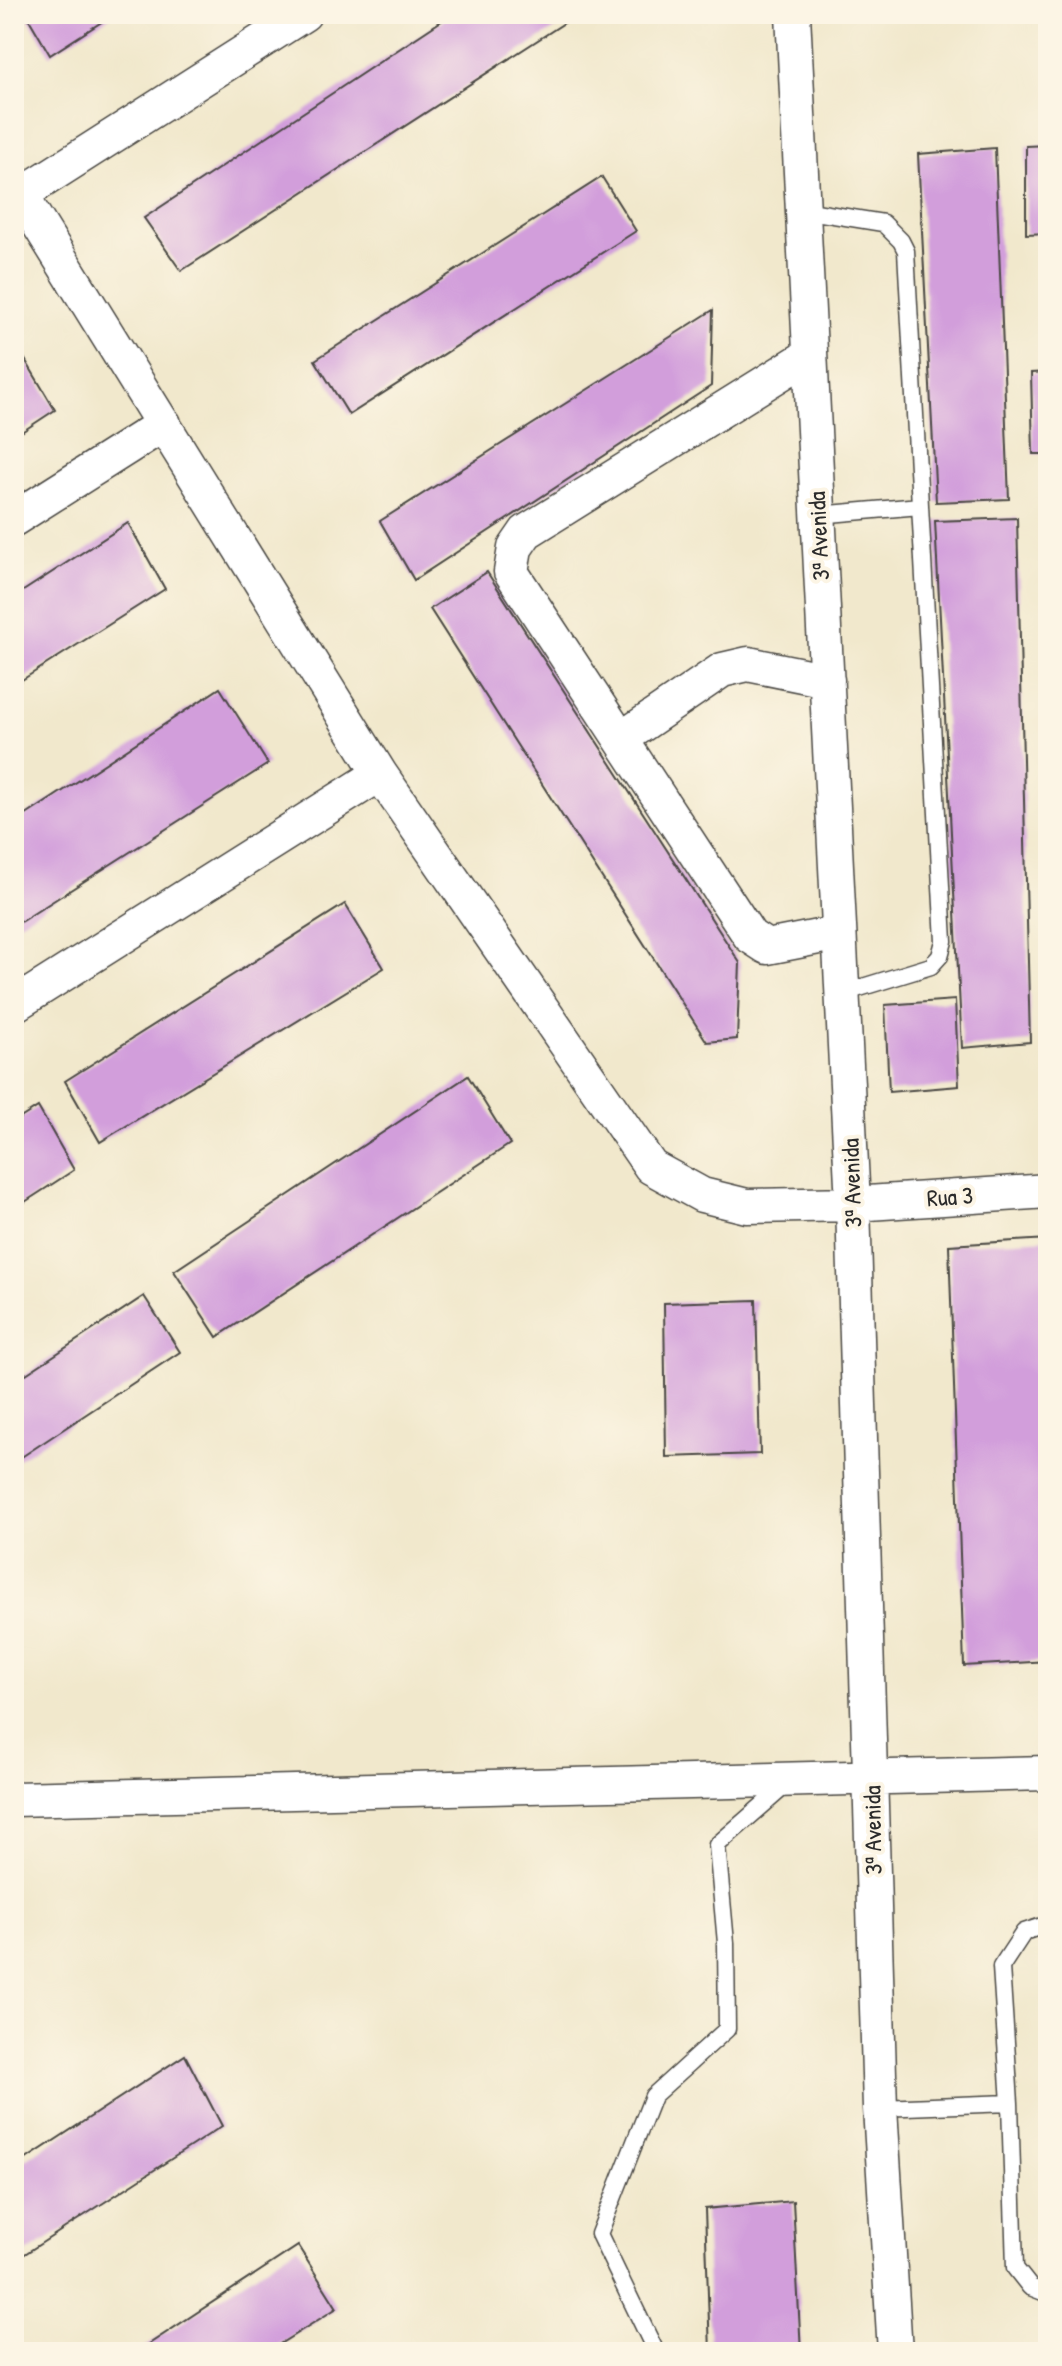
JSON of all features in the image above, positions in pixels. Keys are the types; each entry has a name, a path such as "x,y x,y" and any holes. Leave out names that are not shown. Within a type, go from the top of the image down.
{"street":[{"path":"16,193 304,14"},
{"name":"3ª Avenida","path":"793,14 853,1204 880,2108 895,2352"},
{"name":"Rua 3","path":"16,193 164,424 380,774 651,1167 702,1195 747,1206 853,1204 1048,1191"},
{"path":"810,355 526,532 515,548 511,572 750,936 767,947 839,933"},
{"path":"14,519 164,424"},
{"path":"621,739 722,670 748,664 827,680"},
{"path":"14,1005 380,774"},
{"path":"14,1799 1048,1773"}],"lane":[{"path":"803,210 883,223 901,241 906,251 944,941 940,956 931,966 843,993"},
{"path":"818,515 920,506"},
{"path":"656,2352 599,2234 653,2096 727,2029 726,1943 717,1845 792,1779"},
{"path":"1048,1924 1024,1932 1001,1967 1010,2103 1015,2268 1030,2287 1048,2294"},
{"path":"880,2108 1010,2103"}],"building":[{"path":"26,14 114,14 50,55"},
{"path":"452,14 578,14 181,271 144,218"},
{"path":"914,14 970,14 970,16 914,19"},
{"path":"1048,145 1048,233 1026,234 1026,146"},
{"path":"995,148 1009,499 936,502 918,154"},
{"path":"602,177 636,231 349,415 315,360"},
{"path":"713,310 711,386 414,580 380,521"},
{"path":"17,346 55,410 14,437 14,348"},
{"path":"1048,372 1048,454 1033,454 1031,373"},
{"path":"1017,518 1030,1042 962,1048 935,521"},
{"path":"128,523 165,589 14,685 14,597"},
{"path":"487,572 740,963 737,1039 707,1042 430,609"},
{"path":"1044,593 1048,593 1048,658 1045,658"},
{"path":"220,688 268,764 14,926 14,823"},
{"path":"345,904 384,968 100,1142 65,1081"},
{"path":"955,1000 959,1086 889,1092 885,1005"},
{"path":"468,1076 510,1144 217,1337 174,1271"},
{"path":"38,1107 74,1170 14,1209 14,1122"},
{"path":"1048,1239 1048,1661 964,1666 949,1245"},
{"path":"144,1296 180,1352 14,1462 14,1382"},
{"path":"756,1300 760,1454 666,1457 664,1303"},
{"path":"185,2055 222,2126 14,2261 14,2167"},
{"path":"793,2201 801,2352 710,2352 705,2209"},
{"path":"298,2246 337,2308 267,2352 137,2352"}]}
